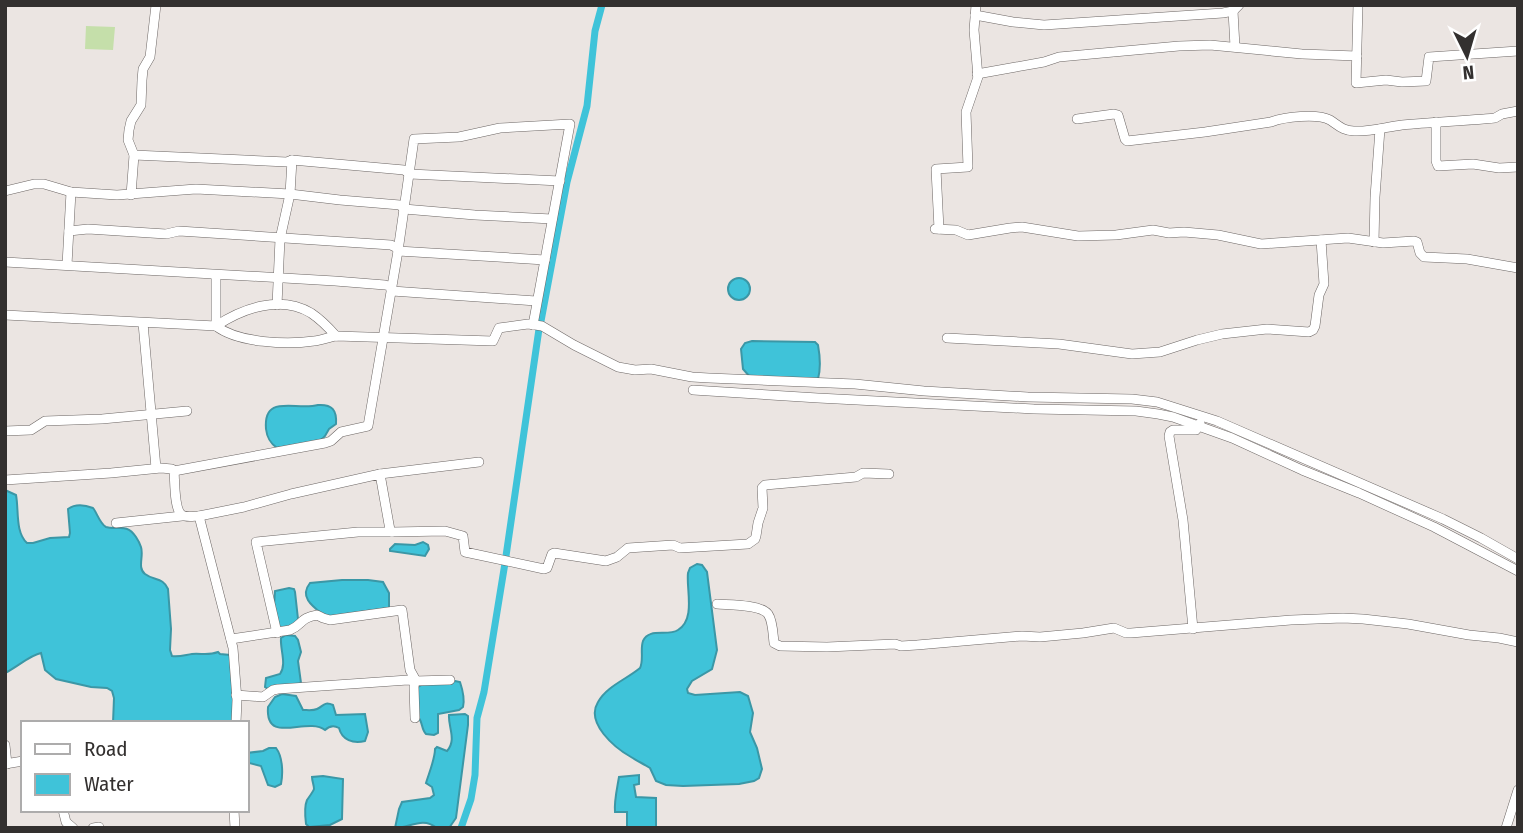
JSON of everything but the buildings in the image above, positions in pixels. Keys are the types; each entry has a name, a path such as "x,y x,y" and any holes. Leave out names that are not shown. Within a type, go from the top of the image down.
{"street":[{"path":"131,195 134,155 128,140 129,130 141,105 143,69 150,57 156,5"},
{"path":"1358,5 1356,83 1386,80 1421,82 1427,78 1429,57 1518,51"},
{"path":"1235,47 1236,8 1200,15 1044,25 1013,22 976,10 974,30 977,74 966,112 968,167 936,169 937,229 956,230 968,235 1022,227 1078,236 1116,235 1147,230 1218,235 1261,244 1356,238 1374,242 1414,241 1424,257 1467,259 1518,268"},
{"path":"977,74 1059,57 1192,45 1357,56"},
{"path":"1077,119 1118,115 1128,141 1310,116 1321,117 1346,130 1366,131 1495,118 1518,111"},
{"path":"1436,122 1438,166 1473,164 1499,168 1518,167"},
{"path":"5,480 168,467 174,471 325,443 341,432 368,426 392,291 414,139 460,137 500,128 570,124 533,324"},
{"path":"1374,242 1380,129"},
{"path":"134,155 287,162 292,160 404,170 410,174 560,181"},
{"path":"277,305 280,239 290,194 292,160"},
{"path":"5,191 34,184 44,184 71,192 131,195 196,189 290,194 400,205 404,209 552,219"},
{"path":"67,265 71,192"},
{"path":"69,231 88,229 166,234 179,231 391,244 398,251"},
{"path":"947,338 1059,344 1132,354 1160,352 1222,334 1267,329 1309,332 1315,326 1319,295 1324,284 1321,240"},
{"path":"398,251 545,260"},
{"path":"5,262 385,285 392,291"},
{"path":"216,275 216,326"},
{"path":"392,291 536,301"},
{"path":"216,326 244,310 277,305 298,308 312,314 336,336"},
{"path":"5,315 216,326 232,335 266,341 305,342 336,336 493,341 499,328 533,324 549,329 610,364 628,369 651,369 692,377 1157,402 1203,416 1443,519 1518,559"},
{"path":"143,323 156,468"},
{"path":"693,390 957,405 1136,411 1173,417 1232,438 1359,493 1421,521 1518,571"},
{"path":"5,431 31,429 45,421 187,411"},
{"path":"1193,629 1183,520 1169,436 1173,430 1196,430 1203,416"},
{"path":"116,523 199,516 380,474 479,462"},
{"path":"174,471 177,506 182,516"},
{"path":"380,474 390,530 393,532"},
{"path":"277,633 256,542 358,532 452,532 463,536 465,552 544,569 554,553 606,561 617,557 628,548 748,544 756,536 763,508 762,488 765,485 856,477 863,474 889,474"},
{"path":"199,516 231,639 236,721"},
{"path":"717,604 742,606 768,614 774,643 780,646 901,646 1049,636 1114,628 1131,634 1291,620 1363,618 1518,642"},
{"path":"231,639 295,628 306,617 317,615 330,620 402,610 410,670 415,677 415,718"},
{"path":"236,695 263,697 278,689 408,680 450,680"},
{"path":"5,745 6,764"},
{"path":"1506,828 1518,790"},
{"path":"63,812 65,822 73,828"},
{"path":"93,828 99,827"}],"green space":[{"path":"86,26 115,27 113,50 85,49"}],"water":[{"path":"739,278 747,281 750,289 747,297 739,300 731,297 728,289 731,281"},
{"path":"815,342 820,358 818,379 750,377 743,369 741,349 745,343"},
{"path":"275,407 330,407 336,419 336,424 320,441 277,448 268,438 266,418"},
{"path":"5,490 16,495 19,527 27,543 69,537 68,509 77,506 93,508 106,527 125,528 132,532 141,547 143,571 164,583 168,589 172,656 218,652 230,655 234,706 232,721 113,721 112,691 56,679 45,670 41,653 5,673"},
{"path":"423,542 429,549 425,556 390,551 395,544 415,545"},
{"path":"697,564 702,565 707,572 717,650 712,669 692,681 687,689 688,693 695,695 740,692 748,696 753,713 750,732 762,769 759,778 754,781 739,784 666,785 656,781 650,768 624,753 610,741 595,718 595,710 602,696 640,668 642,644 646,637 654,633 674,632 684,625 689,611 688,573 690,568"},
{"path":"342,580 383,582 389,593 389,608 326,617 309,602 307,588 310,583"},
{"path":"289,588 295,592 298,619 293,625 279,628 274,606 275,591"},
{"path":"286,635 295,636 298,640 301,652 298,661 301,683 268,689 265,687 266,678 280,674 282,670 281,638"},
{"path":"455,681 461,685 463,707 438,714 438,733 426,734 418,717 417,688 429,683"},
{"path":"282,694 296,696 303,710 315,710 328,704 333,705 336,715 365,714 368,732 365,741 349,740 335,726 325,730 308,726 280,728 273,725 269,719 268,707 275,697"},
{"path":"449,715 468,716 468,725 456,818 449,828 437,828 421,823 395,828 402,802 434,795 432,787 426,783 435,749 437,747 447,751 450,747 452,738"},
{"path":"276,748 281,761 281,784 275,787 268,785 261,766 248,761 248,753"},
{"path":"639,775 639,784 634,785 636,797 656,798 656,828 627,828 627,812 615,812 619,777"},
{"path":"312,777 343,779 342,819 330,825 309,827 306,824 305,809 314,789"}],"waterway":[{"path":"541,321 567,182 587,106 595,31 602,5"},
{"path":"506,556 539,329"},
{"path":"461,828 471,799 475,775 477,718 484,692 505,563"}]}
